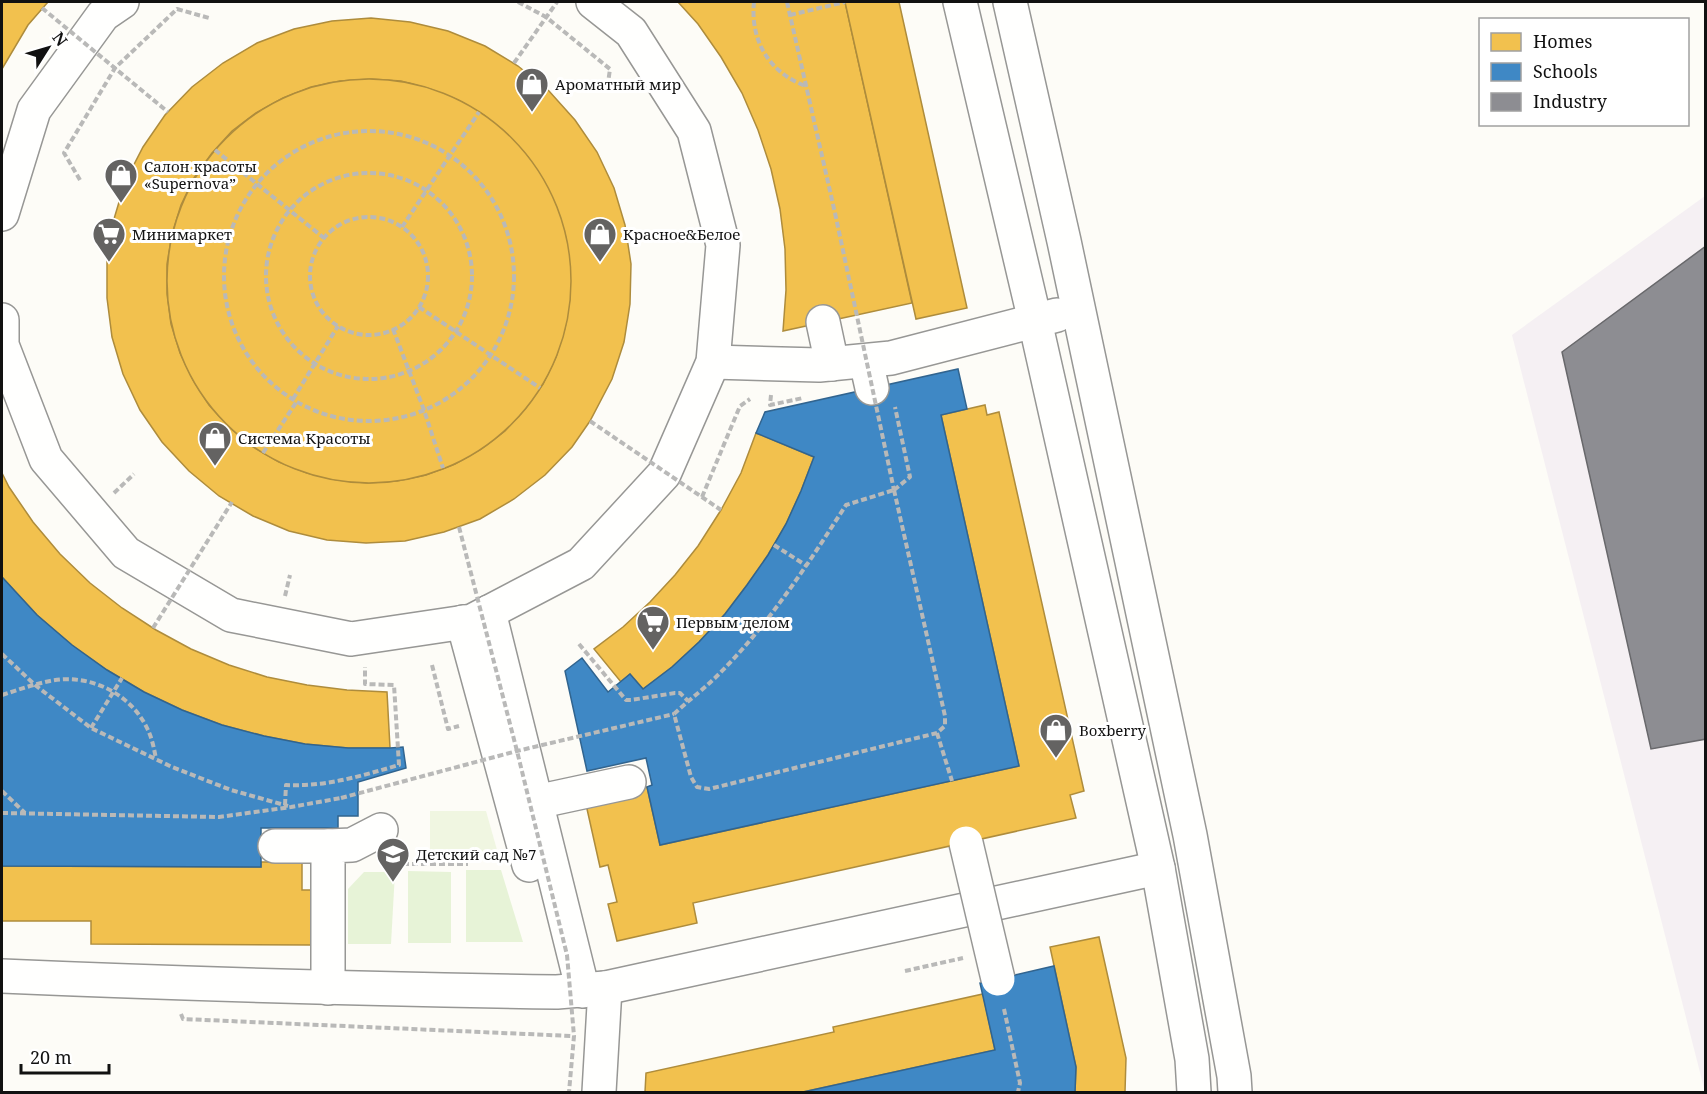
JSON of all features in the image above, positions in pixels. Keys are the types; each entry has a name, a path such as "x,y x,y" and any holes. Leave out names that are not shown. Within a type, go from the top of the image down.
{"lane":[{"path":"2,214 34,110 103,15 122,2"},
{"path":"2,320 2,345 46,459 126,553 231,615 351,639 476,617 581,564 664,474 713,362 723,245 694,131 631,32 593,2"},
{"path":"960,2 1035,321 1158,867 1192,1059 1194,1092"},
{"path":"1010,2 1190,835 1235,1092"},
{"path":"713,362 832,364 877,383 891,358 1078,310"},
{"path":"823,322 832,364"},
{"path":"476,617 536,802 582,990 599,1092"},
{"path":"476,617 553,953 582,990"},
{"path":"536,802 629,782"},
{"path":"275,846 352,845 381,830"},
{"path":"966,843 995,965"},
{"path":"328,846 328,988"},
{"path":"2,976 328,988 582,990 1158,867"}],"path":[{"path":"518,2 546,17 610,69 608,90"},
{"path":"514,63 556,2"},
{"path":"754,2 754,27 767,58 792,81 806,86"},
{"path":"674,714 691,777 697,787 709,789 937,733 945,726 945,716 894,490 877,383 787,2"},
{"path":"790,15 845,3"},
{"path":"42,8 168,112"},
{"path":"80,180 64,153 115,68 177,9 209,18"},
{"path":"402,226 479,112"},
{"path":"385,132 410,137 433,146 448,156 474,176 490,196 502,218 510,242 514,267 513,292 508,317 499,341 490,355 470,381 450,397 404,417 387,420 354,420 329,416 305,406 284,393 249,357 228,310 225,260 230,236 239,212 256,185 269,171 303,147 335,135 385,132"},
{"path":"214,150 324,238"},
{"path":"362,173 383,174 404,179 426,190 455,218 465,237 471,258 473,280 470,301 462,322 451,340 436,355 399,376 356,379 334,374 315,364 298,351 284,334 274,315 268,294 266,273 269,251 276,231 289,211 302,197 340,177 362,173"},
{"path":"368,216 385,218 402,226 423,250 428,266 428,283 424,299 415,314 403,325 387,333 370,335 353,333 338,326 315,302 310,268 315,252 336,226 351,219 368,216"},
{"path":"419,307 540,388"},
{"path":"263,453 338,326"},
{"path":"393,329 443,468"},
{"path":"2,813 219,817 291,807 341,798 517,751 674,714 719,674 756,632 807,566 846,505 894,490 910,477 877,383"},
{"path":"702,497 740,406 750,399"},
{"path":"590,421 721,510"},
{"path":"111,495 134,474"},
{"path":"153,628 232,502"},
{"path":"459,527 567,955 574,1036 569,1092"},
{"path":"774,545 807,566"},
{"path":"284,602 290,575"},
{"path":"579,644 626,700 680,693 688,702"},
{"path":"2,654 35,686 91,728 156,760 231,790 291,807"},
{"path":"432,665 448,729 460,726"},
{"path":"91,728 122,678"},
{"path":"2,695 58,680 83,680 99,684 127,701 138,714 153,743 156,760"},
{"path":"285,805 285,785 303,786 337,782 399,765 394,685 365,684"},
{"path":"937,733 952,781"},
{"path":"2,790 25,813"},
{"path":"385,864 468,864"},
{"path":"905,971 995,965 1020,1083 1018,1092"},
{"path":"183,1019 574,1036"}],"shaded area":[{"path":"1705,196 1705,1092 1512,335"}],"green space":[{"path":"346,153 354,154 361,159 366,166 366,182 361,189 354,194 346,195 338,194 331,189 326,182 325,174 326,166 331,159 338,154"},
{"path":"369,226 397,234 411,248 419,276 411,304 397,318 369,326 341,318 327,304 319,276 327,248 341,234"},
{"path":"461,229 471,229 481,233 489,241 493,256 489,271 481,279 471,283 461,283 451,279 443,271 439,261 439,251 443,241 451,233"},
{"path":"274,272 287,279 293,287 293,307 287,315 279,321 264,322 251,315 245,307 244,292 251,279 259,273"},
{"path":"438,347 450,352 455,364 450,376 438,381 426,376 421,364 426,352"},
{"path":"372,354 387,361 394,376 387,391 372,398 357,391 350,376 357,361"},
{"path":"430,811 486,811 499,857 430,856"},
{"path":"466,870 501,870 523,942 466,942"},
{"path":"408,871 451,872 451,943 408,943"},
{"path":"364,872 395,872 391,944 348,944 348,889"}],"building: Homes":[{"path":"2,2 48,2 28,25 2,69"},
{"path":"678,2 845,2 912,303 783,331 786,290 785,249 780,209 771,169 742,93 698,24"},
{"path":"845,2 899,2 967,308 916,319"},
{"path":"371,18 410,22 448,31 485,46 518,66 549,91 575,120 597,152 614,188 625,225 631,264 630,304 624,342 612,379 590,421 572,447 545,475 514,499 480,519 444,532 405,541 366,543 327,540 289,531 253,516 219,496 189,471 162,442 140,410 123,374 112,337 107,298 107,258 114,219 125,182 143,147 165,115 192,87 223,63 257,43 294,29 332,21","holes":["371,79 401,81 458,100 484,115 507,134 528,157 557,209 566,238 570,268 570,298 565,328 556,357 543,384 505,431 481,449 455,464 426,475 397,481 367,483 337,480 307,473 279,462 253,447 230,428 209,405 180,353 171,324 167,294 167,264 172,234 181,205 194,178 232,131 256,113 283,98 311,87 340,81"]},
{"path":"369,79 408,83 446,95 481,113 512,138 537,169 555,204 567,242 571,281 567,320 555,358 537,393 512,424 481,449 446,467 408,479 369,483 330,479 292,467 257,449 226,424 201,393 183,358 171,320 167,281 171,242 183,204 201,169 226,138 257,113 292,95 330,83"},
{"path":"985,405 987,415 999,412 1084,791 1070,795 1076,818 693,903 697,923 617,941 608,904 617,902 608,865 600,867 585,800 647,787 660,845 1019,766 941,415"},
{"path":"756,433 814,457 786,524 747,585 725,614 699,642 643,689 630,674 621,682 594,649 650,602 698,546 741,473"},
{"path":"2,473 33,522 60,554 90,583 122,608 156,630 191,649 229,665 267,677 347,690 387,692 390,748 348,748 305,744 222,725 144,692 107,670 72,645 37,615 2,577"},
{"path":"852,680 860,717 833,722 826,686"},
{"path":"261,862 302,862 302,890 313,890 312,945 91,944 91,921 2,921 2,866 261,867"},
{"path":"1099,937 1126,1058 1125,1092 1075,1092 1076,1067 1050,947"},
{"path":"983,994 995,1050 803,1092 645,1092 646,1073 834,1032 833,1027"}],"building: Schools":[{"path":"958,369 967,409 941,415 1019,766 660,845 647,787 652,785 646,758 587,771 565,671 582,658 608,692 630,674 643,689 672,667 725,614 768,555 786,524 814,457 756,433 765,412"},
{"path":"2,577 37,615 72,645 107,670 144,692 182,710 222,725 305,744 348,748 403,747 406,768 358,782 358,816 338,816 338,828 261,828 261,867 2,866"},
{"path":"1054,966 1076,1067 1075,1092 803,1092 995,1050 980,983"}],"building: Industry":[{"path":"1706,246 1706,739 1651,749 1562,352"}],"place":[{"name":"Ароматный мир","path":"532,113"},
{"name":"Салон красоты «Supernova”","path":"121,204"},
{"name":"Минимаркет","path":"109,263"},
{"name":"Красное&Белое","path":"600,263"},
{"name":"Система Красоты","path":"215,467"},
{"name":"Первым делом","path":"653,651"},
{"name":"Boxberry","path":"1056,759"},
{"name":"Детский сад №7","path":"393,883"}]}
